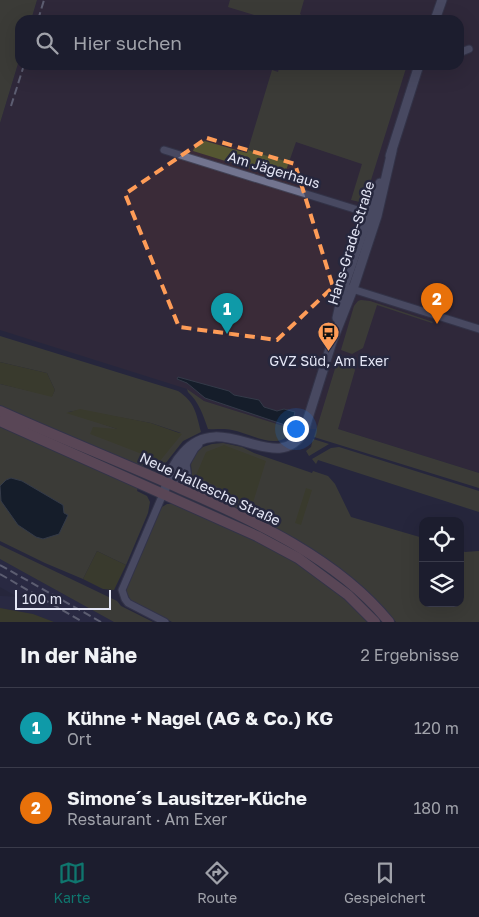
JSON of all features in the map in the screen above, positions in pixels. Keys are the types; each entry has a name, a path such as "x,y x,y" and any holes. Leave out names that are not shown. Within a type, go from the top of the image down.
{"main road":[{"name":"Neue Hallesche Straße","path":"0,411 195,495 254,523 304,550 344,578 380,610 389,622"},
{"name":"Neue Hallesche Straße","path":"0,421 257,536 298,558 348,595 375,622"}],"street":[{"path":"434,15 437,0"},
{"path":"435,15 442,0"},
{"path":"464,51 469,49"},
{"name":"Hans-Grade-Straße","path":"163,494 171,469 191,444 223,436 271,448 286,447 296,443 304,431 417,70"},
{"name":"Am Jägerhaus","path":"164,150 373,214"},
{"path":"349,288 479,329"},
{"name":"Hans-Grade-Straße","path":"168,483 178,476 194,448 205,439"},
{"path":"185,464 187,478 195,495"},
{"path":"163,494 123,586 123,595 128,603 165,622"}],"highlighted area":[{"path":"207,138 295,164 333,287 277,340 179,327 125,194"}],"shaded area":[{"path":"37,0 479,0 479,473 338,429 293,429 204,401 187,389 0,330 0,123 16,70 464,70 464,15 32,15"},
{"path":"296,142 363,164 351,200 283,179"},
{"path":"0,362 47,373 55,390 52,397 0,384"},
{"path":"178,377 229,391 234,395 259,400 264,407 277,411 284,409 295,412 291,427 205,398 187,383 177,379"},
{"path":"80,409 151,423 182,434 160,461 90,434 93,427 117,429 66,413"},
{"path":"224,445 266,461 252,506 196,475 206,452"},
{"path":"11,478 22,481 63,505 64,513 68,515 59,534 43,539 36,537 18,525 1,501 0,486"},
{"path":"306,488 312,490 301,525 295,523"},
{"path":"97,551 126,565 114,590 103,589 83,579"},
{"path":"0,559 114,622 54,622 33,614 0,608 0,596 18,597 0,587"},
{"path":"0,608 33,614 54,622 0,622"}],"green space":[{"path":"0,0 37,0 32,15 15,15 16,70 0,123"},
{"path":"230,0 304,0 301,15 254,15 228,7"},
{"path":"272,70 278,72 279,70 405,70 366,196 360,202 351,200 362,164 296,142 283,179 193,151 196,143 205,141 247,153"},
{"path":"361,300 370,301 433,322 377,305 363,348 352,354 341,350 354,306"},
{"path":"0,336 178,391 191,404 201,432 183,441 161,469 155,469 143,464 142,468 0,407 0,384 52,396 55,390 47,373 0,362","holes":["80,410 151,423 181,433 120,430 68,412"]},
{"path":"338,359 351,363 355,370 338,429 479,473 479,488 314,437"},
{"path":"187,389 204,401 293,429 281,440 273,441 232,430 208,429 198,404"},
{"path":"0,427 138,487 137,491 147,496 150,502 148,513 126,565 97,551 83,579 0,541"},
{"path":"313,439 329,444 309,456 306,451 311,447"},
{"path":"223,443 242,447 312,473 313,471 328,476 335,484 351,517 419,537 419,607 464,607 464,552 479,551 479,622 396,622 366,591 260,520 220,500 197,485 192,480 191,464 195,454 203,447"},
{"path":"339,447 479,491 479,512 318,460 316,464 312,459 331,448"},
{"path":"167,504 174,504 286,554 337,589 373,622 172,622 131,601 126,591 127,585 156,518 162,507"},
{"path":"0,545 117,601 121,606 153,622 114,622 0,559"}],"railway":[{"path":"40,15 44,0"},
{"path":"11,106 22,70"},
{"path":"0,565 101,622"},
{"path":"0,574 83,622"}],"place":[{"name":"Simone´s Lausitzer-Küche","path":"437,324"},
{"name":"Kühne + Nagel (AG & Co.) KG","path":"227,334"},
{"name":"GVZ Süd, Am Exer","path":"329,352"}]}
